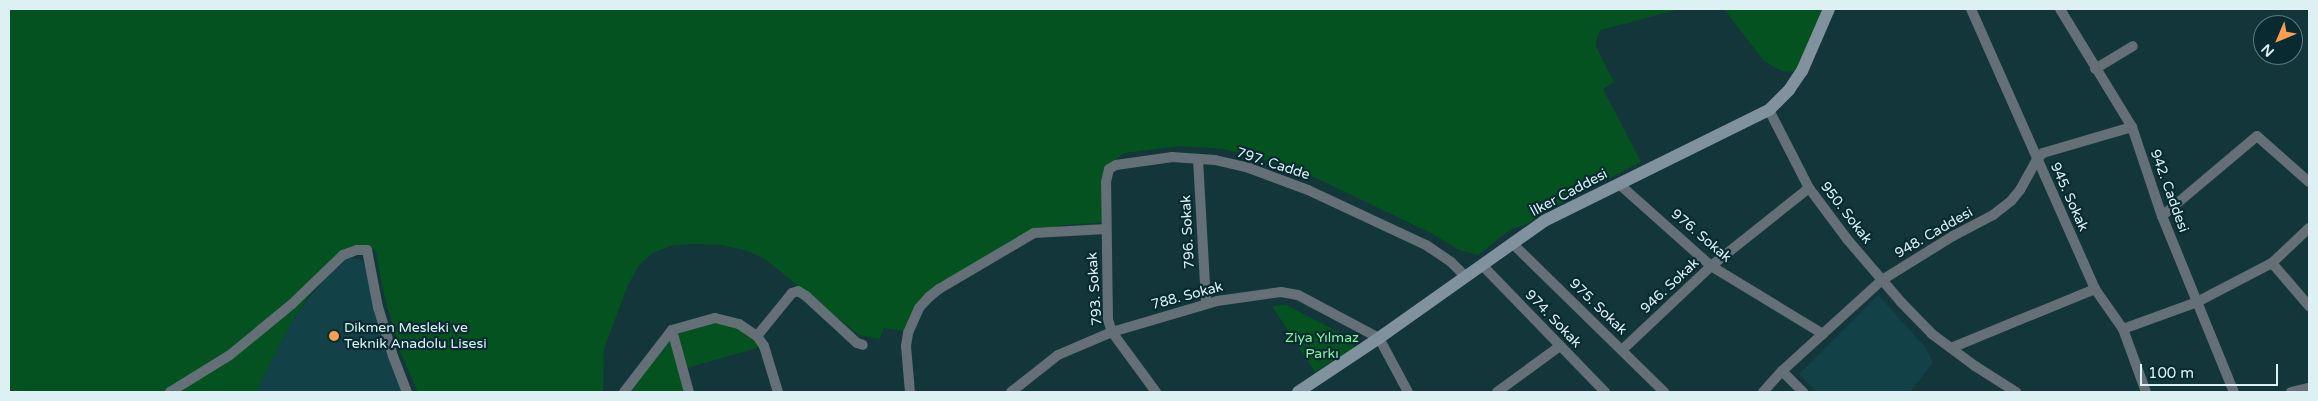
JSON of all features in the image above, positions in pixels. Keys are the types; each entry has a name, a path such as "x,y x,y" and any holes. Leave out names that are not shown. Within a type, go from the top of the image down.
{"main road":[{"name":"İlker Caddesi","path":"1298,392 1379,338 1544,221 1769,110 1789,90 1802,72 1829,9"}],"street":[{"name":"945. Sokak","path":"1971,9 2094,289 2123,329 2146,392"},
{"name":"942. Caddesi","path":"2060,9 2132,127 2162,216 2234,392"},
{"path":"2095,69 2133,46"},
{"name":"950. Sokak","path":"1769,110 1809,188 1847,239 1882,280 1932,334 2016,392"},
{"path":"2037,158 2043,153 2132,127"},
{"path":"2162,216 2257,136 2309,182"},
{"name":"948. Caddesi","path":"1763,392 1782,371 1882,280 1953,236 1993,215 2011,201 2020,190 2037,158"},
{"name":"796. Sokak","path":"1198,159 1206,303"},
{"name":"797. Cadde","path":"1106,229 1106,182 1110,169 1116,165 1149,160 1215,160 1249,168 1308,190 1426,245 1451,262 1466,277"},
{"name":"976. Sokak","path":"1619,184 1711,266 1823,334"},
{"name":"946. Sokak","path":"1622,350 1711,266 1809,188"},
{"path":"2123,329 2197,302 2272,263 2309,228"},
{"path":"910,392 906,346 908,333 920,308 929,297 939,289 1034,233 1106,229"},
{"name":"793. Sokak","path":"1106,229 1108,320 1112,332 1156,392"},
{"name":"975. Sokak","path":"1512,242 1664,392"},
{"path":"170,392 230,355 250,340 343,256 357,250 366,250 378,307 393,356 407,392"},
{"path":"2272,263 2309,306"},
{"name":"974. Sokak","path":"1482,265 1605,392"},
{"path":"1951,348 2094,289"},
{"path":"757,336 792,293 798,291 824,312 857,344 863,345"},
{"name":"788. Sokak","path":"1011,392 1058,355 1112,332 1206,303 1269,293 1298,295 1379,338"},
{"path":"624,392 672,330 715,318 739,324 757,336 764,346 778,392"},
{"path":"672,330 689,392"},
{"path":"1379,338 1408,392"},
{"path":"1497,392 1560,346"},
{"path":"1782,371 1803,392"},
{"path":"2292,392 2309,388"}],"shaded area":[{"name":"Dikmen Mesleki ve Teknik Anadolu Lisesi","path":"353,257 363,261 404,392 256,392 294,317 328,274 346,258"},
{"path":"1878,295 1926,348 1933,363 1910,392 1816,392 1799,374"}],"green space":[{"path":"9,9 1680,9 1600,30 1596,41 1596,47 1614,82 1603,89 1641,162 1554,207 1525,225 1511,229 1478,255 1459,250 1433,234 1316,178 1256,157 1223,149 1180,146 1124,153 1110,164 1108,222 1064,225 1032,231 938,287 904,331 884,328 879,339 859,335 765,259 747,251 722,245 693,244 670,246 653,253 640,264 628,285 604,349 603,392 418,392 400,351 382,287 376,250 359,248 332,264 294,317 256,392 9,392"},
{"path":"1724,9 1824,9 1796,72 1782,71 1764,61"},
{"name":"Ziya Yılmaz Parkı","path":"1286,305 1354,340 1353,349 1315,372 1272,306"},
{"path":"726,320 764,346 683,369 689,392 624,392 672,330"}],"place":[{"name":"Dikmen Mesleki ve Teknik Anadolu Lisesi","path":"334,336"}]}
